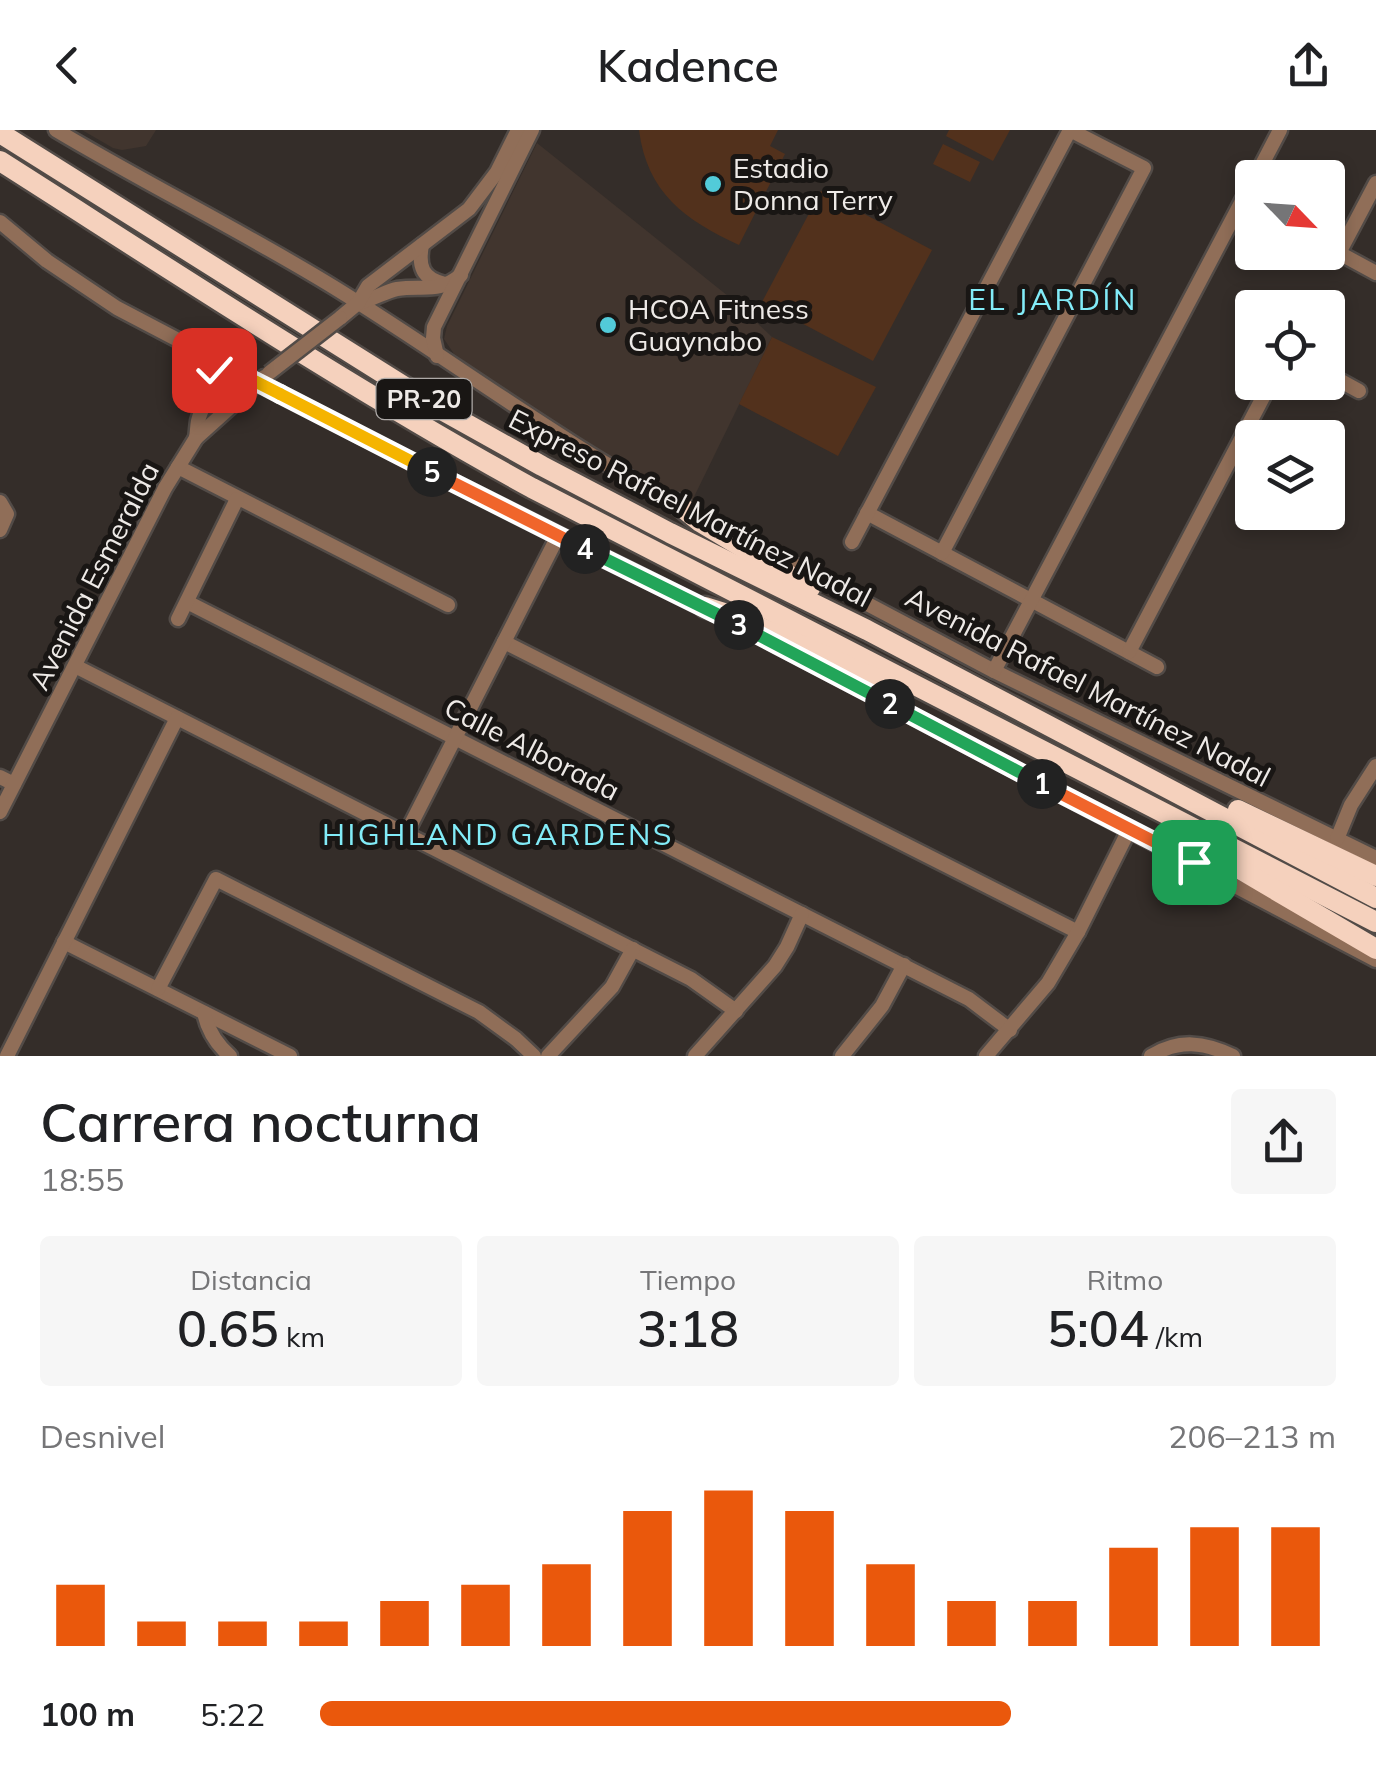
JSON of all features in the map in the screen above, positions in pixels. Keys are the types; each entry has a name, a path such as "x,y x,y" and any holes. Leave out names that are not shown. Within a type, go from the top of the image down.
{"highway":[{"name":"Expreso Rafael Martínez Nadal","path":"0,132 440,409 542,466 868,630 1376,898"},
{"name":"Expreso Rafael Martínez Nadal","path":"0,161 312,360 532,488 1376,922"},
{"path":"675,503 830,600 868,630"},
{"path":"704,607 738,617 870,676 942,697"},
{"path":"1169,789 1233,808 1376,876"},
{"path":"1158,810 1208,851 1376,949"}],"street":[{"name":"Avenida Rafael Martínez Nadal","path":"56,130 290,262 590,454 675,503 994,671 1376,858"},
{"name":"Avenida Esmeralda","path":"0,812 7,780 75,666 165,488 196,438 263,378 358,303 368,286 460,217 497,172 518,130"},
{"path":"437,356 433,333 532,130"},
{"path":"852,542 1070,130 1144,168 942,553"},
{"path":"1264,160 1280,130"},
{"path":"1345,231 1376,183"},
{"path":"994,671 1235,216"},
{"path":"0,222 117,308 210,358 263,378 558,536 704,607 1376,960"},
{"path":"422,244 423,272 436,281 456,279"},
{"path":"1345,256 1376,273"},
{"path":"358,303 398,289 438,288 456,279"},
{"path":"196,438 198,420 215,379 210,358"},
{"path":"1345,383 1359,391"},
{"path":"1128,652 1261,400"},
{"path":"178,468 448,604"},
{"path":"178,619 237,499"},
{"path":"0,502 7,514 0,530"},
{"path":"868,513 1156,667"},
{"path":"406,834 558,536"},
{"name":"Calle Alborada","path":"186,602 904,965 969,999 1010,1030"},
{"path":"504,642 1078,932"},
{"path":"75,666 692,979 736,1011"},
{"path":"11,1054 177,718"},
{"path":"1337,839 1351,805 1376,766"},
{"path":"986,1056 1048,983 1129,830"},
{"path":"158,990 216,879 480,1012 534,1056"},
{"path":"695,1056 775,966 802,914"},
{"path":"64,942 290,1056"},
{"path":"548,1056 612,987 633,949"},
{"path":"842,1056 882,1006 904,965"},
{"path":"204,1012 213,1038 230,1056"},
{"path":"1151,1056 1162,1049 1187,1044 1214,1046 1233,1056"}],"shaded area":[{"path":"82,130 156,130 146,146 122,150"},
{"name":"Estadio Donna Terry","path":"639,130 778,130 770,146 785,154 739,245 702,225 672,202 650,171"},
{"path":"949,130 1010,130 993,161 946,136"},
{"path":"537,143 733,300 772,337 692,501 632,470 536,411 454,354 444,339"},
{"path":"943,144 980,162 970,182 933,164"},
{"path":"821,191 932,250 873,361 762,302"},
{"path":"772,337 876,387 838,456 739,404"}],"place":[{"name":"Estadio Donna Terry","path":"713,184"},
{"name":"HCOA Fitness Guaynabo","path":"608,325"}],"district":[{"name":"EL JARDÍN","path":"1053,300"},
{"name":"HIGHLAND GARDENS","path":"498,835"}],"route":[{"path":"214,370 210,358 704,607 1194,862"}]}
